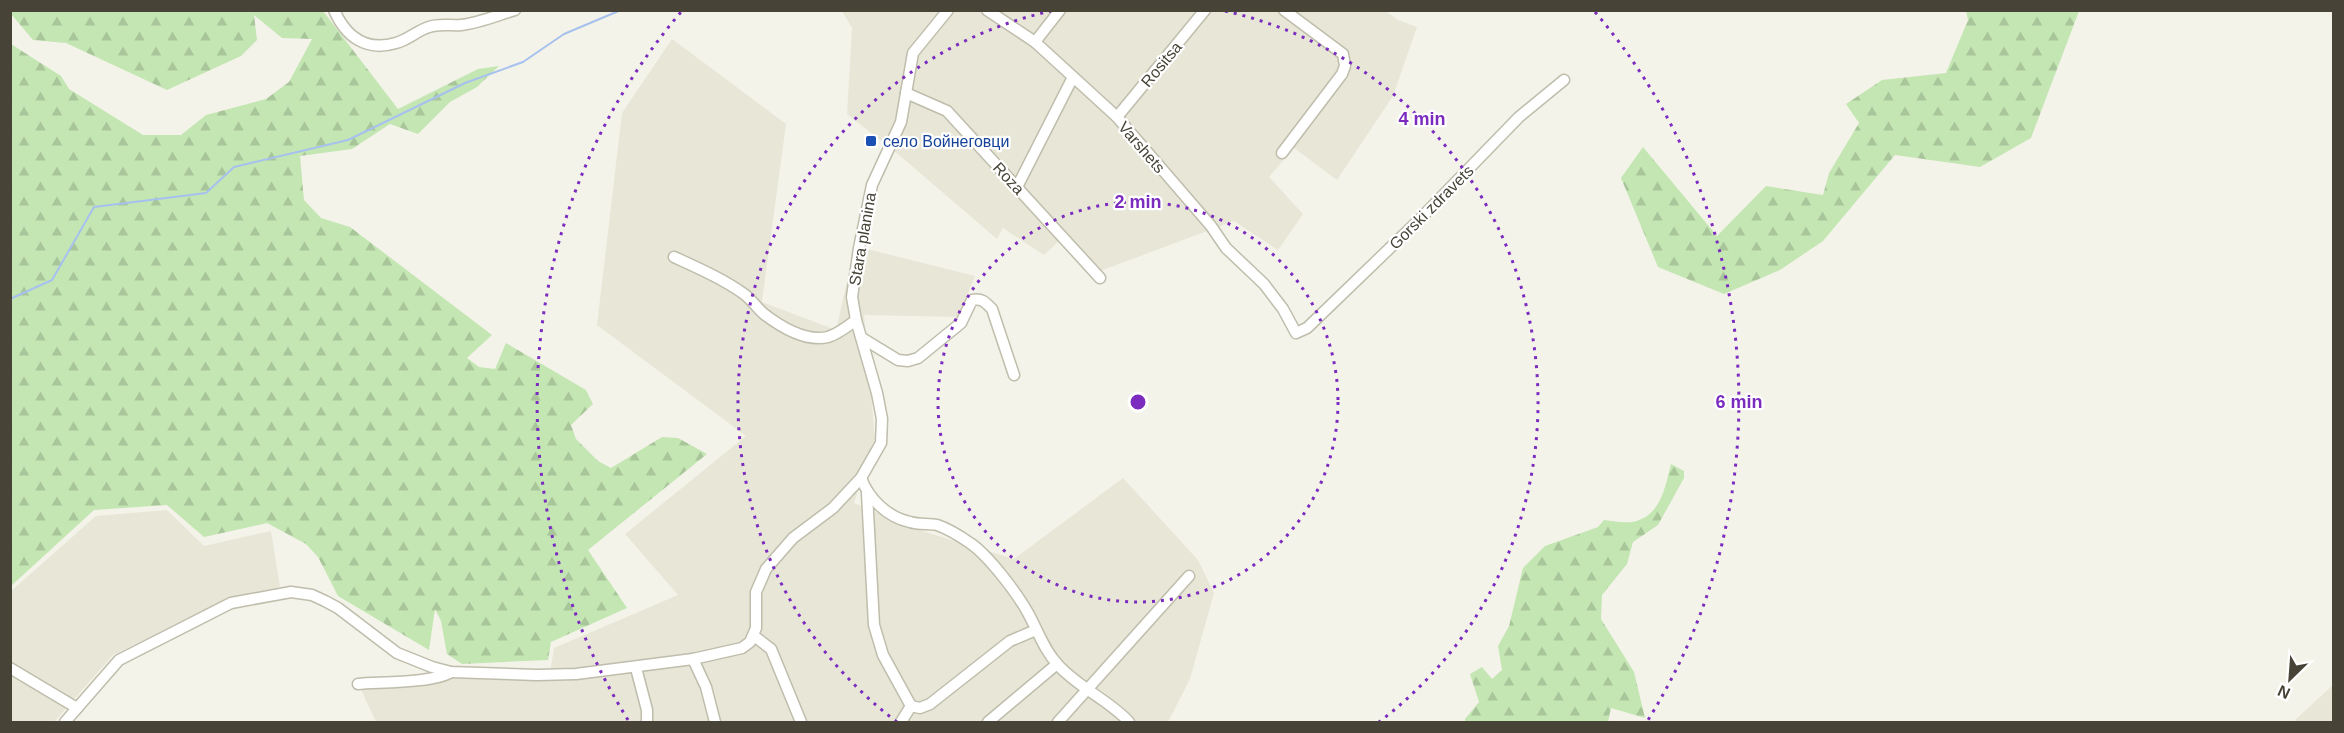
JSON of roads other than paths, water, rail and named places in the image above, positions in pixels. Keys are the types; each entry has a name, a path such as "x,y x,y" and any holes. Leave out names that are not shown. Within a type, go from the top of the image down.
{"street":[{"path":"334,10 343,28 351,37 360,43 378,46 397,43 433,26 467,24 515,10"},
{"name":"Stara planina","path":"754,636 756,592 765,569 793,538 833,508 861,478 881,443 882,419 852,297 867,202 901,122 914,53 948,10"},
{"name":"Varshets","path":"987,10 1035,42 1117,117 1226,248 1264,284 1283,309 1296,333"},
{"path":"1035,42 1060,10"},
{"name":"Rositsa","path":"1117,117 1205,10"},
{"path":"1282,153 1342,74 1345,63 1343,54 1284,10"},
{"path":"1017,187 1073,77"},
{"name":"Gorski zdravets","path":"1296,333 1307,328 1388,250 1519,117 1564,80"},
{"name":"Roza","path":"906,93 947,111 1100,278"},
{"path":"674,257 726,282 746,295 765,314 803,336 818,338 830,336 856,320"},
{"path":"862,338 898,360 908,361 918,358 961,323 972,300 978,299 984,301 992,309 1014,375"},
{"path":"861,478 867,493 874,625 884,655 911,706 920,708 930,704 1011,641 1036,630"},
{"path":"867,493 888,513 911,523 937,525 957,534 979,549 1027,610 1043,646 1057,664 1129,723"},
{"path":"1058,723 1189,576"},
{"path":"65,723 119,660 231,603 291,592 312,595 338,608 385,645 405,657 432,668 451,672 537,675 636,668 742,648 754,636 771,649 801,723"},
{"path":"693,659 706,687 716,723"},
{"path":"988,723 1057,664"},
{"path":"10,668 77,708"},
{"path":"636,668 648,722"},
{"path":"358,684 402,682 437,677 451,672"},
{"path":"901,723 911,706"}],"waterway":[{"path":"10,299 52,280 94,207 206,193 234,167 348,140 465,83 523,62 564,34 621,10"}],"place":[{"name":"село Войнеговци","path":"871,141"}]}
